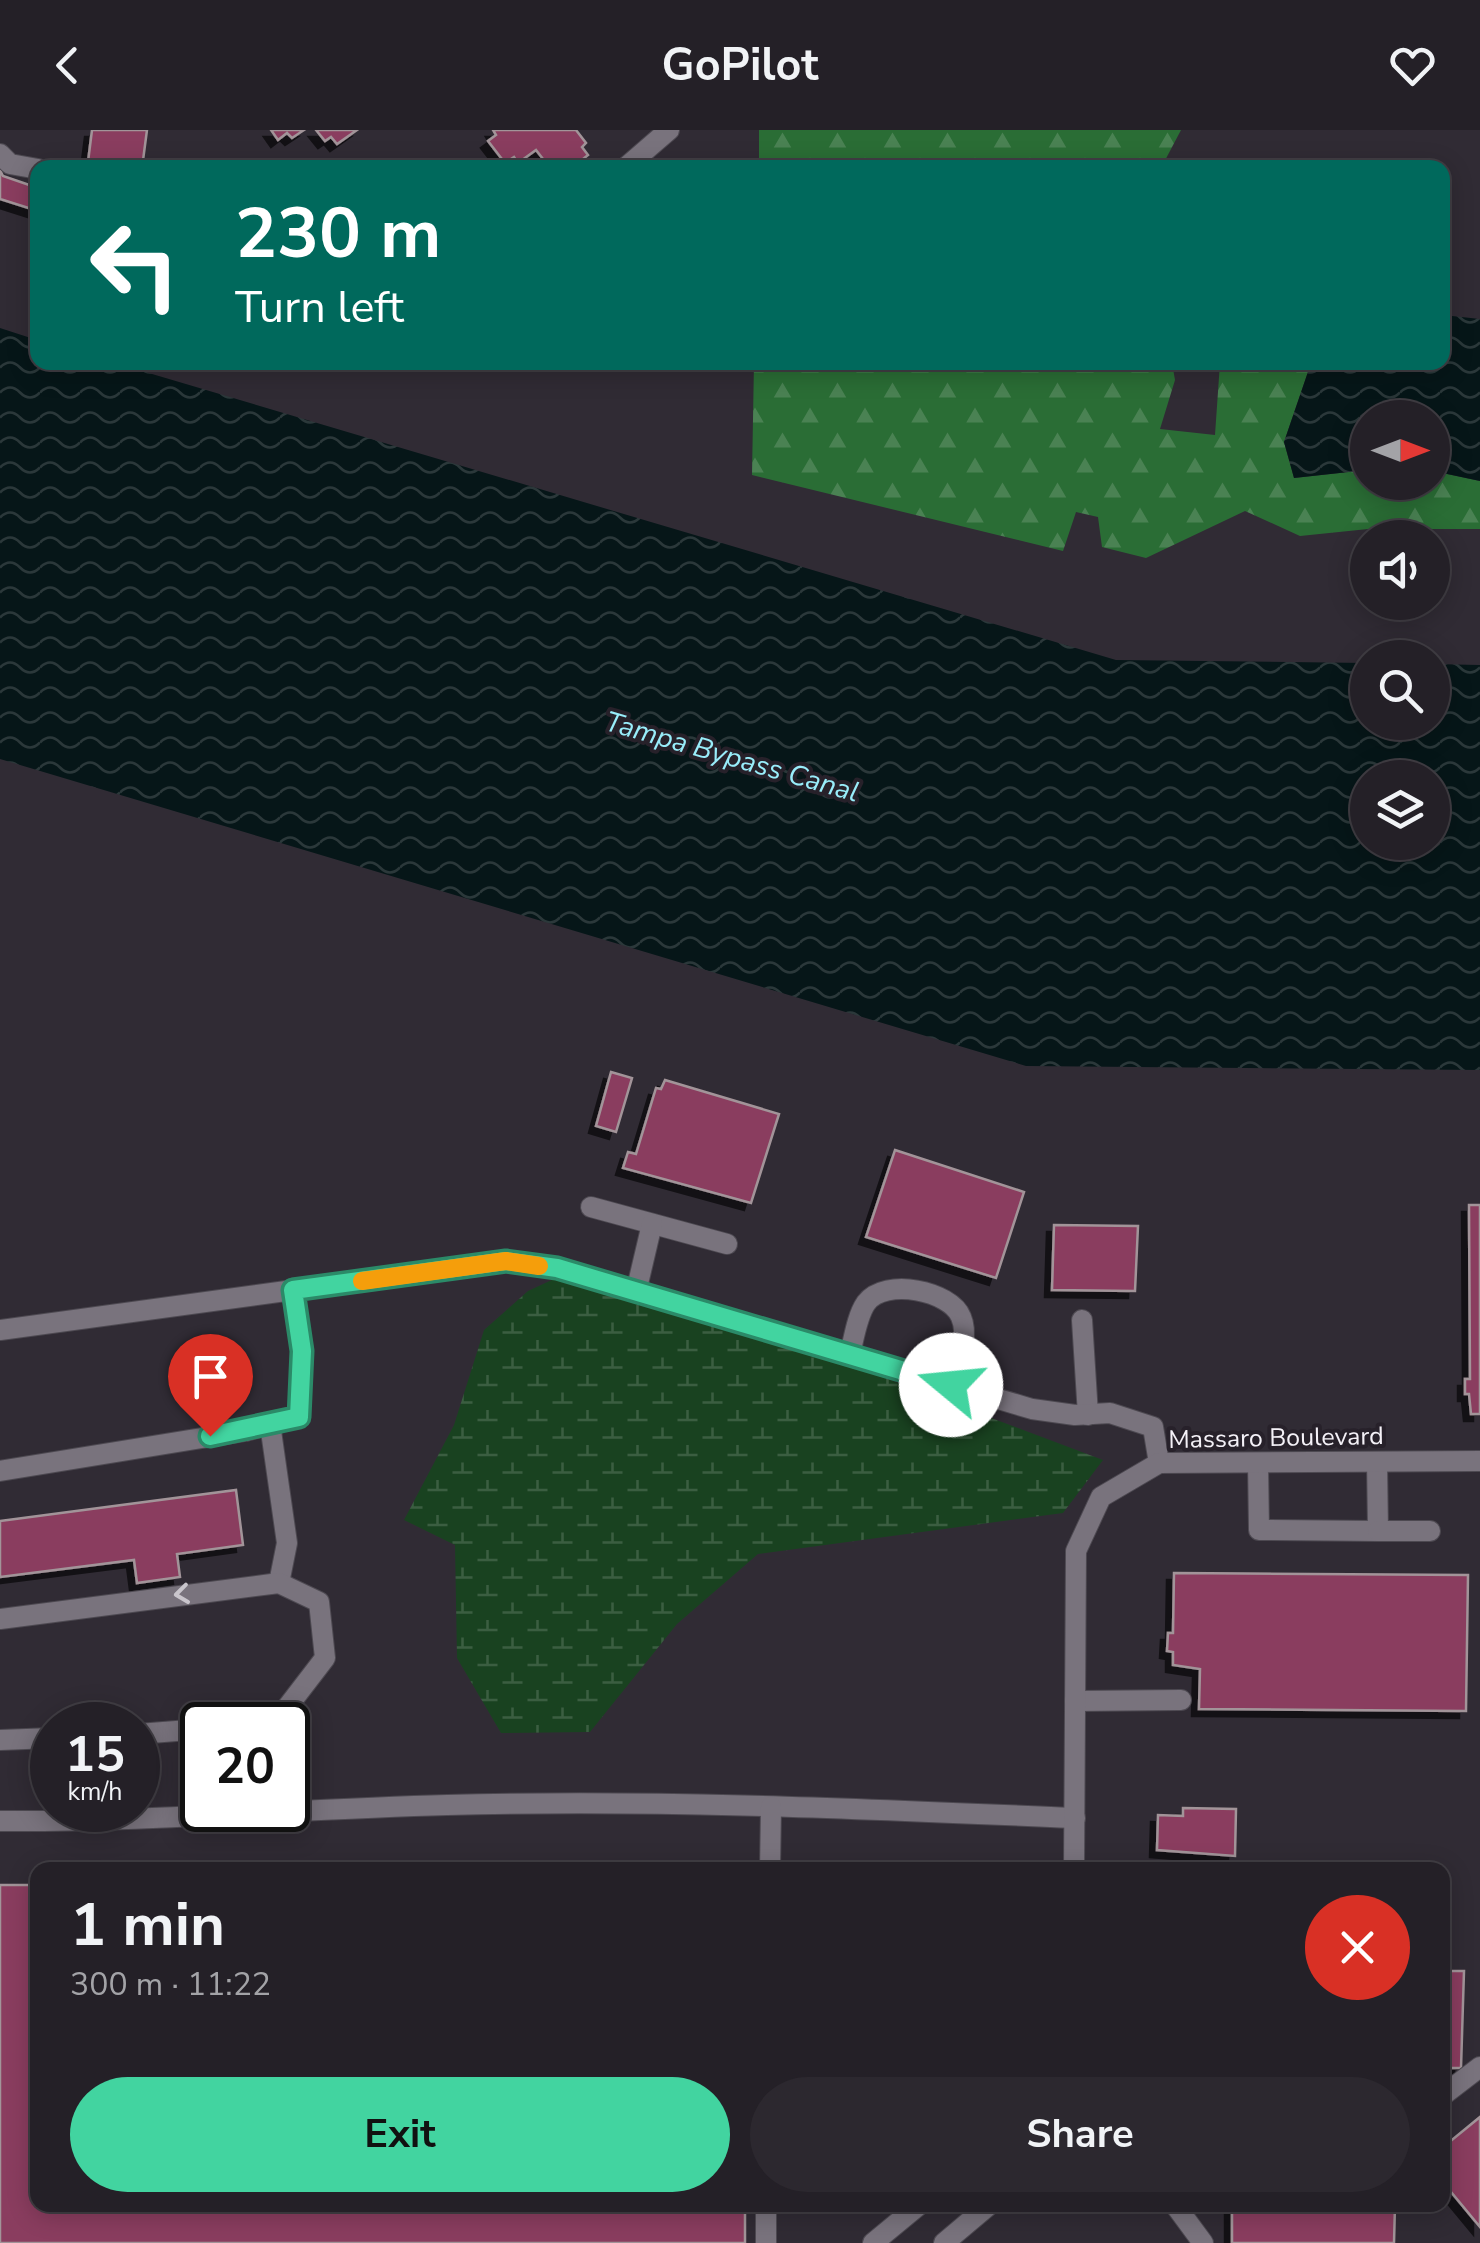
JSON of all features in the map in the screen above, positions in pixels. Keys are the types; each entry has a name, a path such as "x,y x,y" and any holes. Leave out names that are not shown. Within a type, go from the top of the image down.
{"street":[{"path":"634,160 669,130"},
{"path":"0,154 10,164 30,168"},
{"path":"591,1206 727,1244"},
{"path":"636,1292 652,1224"},
{"path":"0,1330 506,1261 557,1268 1032,1409 1132,1417 1153,1427 1159,1464"},
{"path":"0,1471 299,1417 302,1351 293,1290"},
{"path":"850,1354 864,1305 873,1296 899,1290 941,1298 955,1306 964,1321 964,1341 951,1385"},
{"path":"1082,1320 1088,1415"},
{"path":"270,1424 288,1542 279,1583"},
{"name":"Massaro Boulevard","path":"1074,1862 1076,1551 1100,1497 1159,1464 1480,1461"},
{"path":"1377,1462 1378,1531"},
{"path":"1258,1463 1259,1530 1430,1531"},
{"path":"0,1619 279,1583 320,1602 325,1658 291,1702"},
{"path":"1075,1701 1181,1700"},
{"path":"0,1740 30,1739"},
{"path":"0,1821 117,1822 448,1805 771,1807 1075,1818"},
{"path":"770,1862 771,1807"},
{"path":"1450,2090 1480,2068"},
{"path":"766,2212 766,2243"},
{"path":"873,2243 911,2212"},
{"path":"944,2243 981,2212"},
{"path":"1179,2212 1203,2243"}],"green space":[{"path":"759,130 1181,130 1165,160 759,160"},
{"path":"754,370 1173,370 1175,380 1160,429 1215,435 1220,370 1309,370 1284,442 1294,478 1350,472 1350,500 1450,500 1450,475 1480,481 1480,529 1450,529 1450,520 1350,520 1350,531 1300,536 1245,511 1146,558 1102,547 1098,517 1076,512 1063,551 752,475"},
{"path":"584,1265 1103,1460 1063,1513 758,1554 677,1624 590,1732 501,1733 457,1658 455,1545 404,1520 454,1425 484,1330 528,1291"}],"water":[{"path":"1450,316 1480,319 1480,481 1450,475 1450,400 1350,400 1350,472 1294,478 1284,442 1309,370 1450,370"},
{"name":"Tampa Bypass Canal","path":"0,328 30,338 30,370 139,370 1116,660 1350,663 1350,740 1450,740 1450,664 1480,665 1480,1070 1026,1066 0,759"}],"building":[{"path":"92,130 147,130 143,160 88,160"},
{"path":"271,130 304,130 292,138 287,133 278,140"},
{"path":"316,130 357,130 337,144 331,137 325,141"},
{"path":"493,130 576,130 586,143 582,147 588,155 582,160 544,160 536,150 522,160 503,160 488,141 496,135"},
{"path":"0,170 3,176 30,185 30,208 0,199"},
{"path":"611,1072 632,1078 616,1132 596,1126"},
{"path":"665,1080 779,1114 751,1203 623,1168 628,1152 636,1154 656,1088 661,1089"},
{"path":"895,1150 1024,1192 996,1278 866,1237"},
{"path":"1469,1205 1480,1205 1480,1414 1471,1414 1469,1394 1465,1394 1465,1379 1470,1379"},
{"path":"1054,1225 1138,1226 1135,1291 1052,1290"},
{"path":"236,1490 243,1545 177,1554 180,1577 137,1583 134,1560 0,1577 0,1521"},
{"path":"1174,1573 1468,1575 1466,1711 1199,1709 1200,1669 1173,1665 1173,1652 1167,1651 1168,1633 1173,1633"},
{"path":"1183,1808 1236,1809 1235,1856 1157,1850 1158,1815 1183,1816"},
{"path":"0,1885 30,1885 30,2212 745,2212 745,2243 0,2243"},
{"path":"1450,1971 1464,1971 1461,2068 1450,2068"},
{"path":"1480,2117 1480,2227 1450,2191 1450,2141"},
{"path":"1232,2212 1395,2212 1394,2243 1232,2243"}],"slow traffic":[{"path":"362,1281 506,1261 539,1266"}],"route":[{"path":"210,1436 299,1417 302,1351 293,1290 506,1261 557,1268 951,1385"}]}
